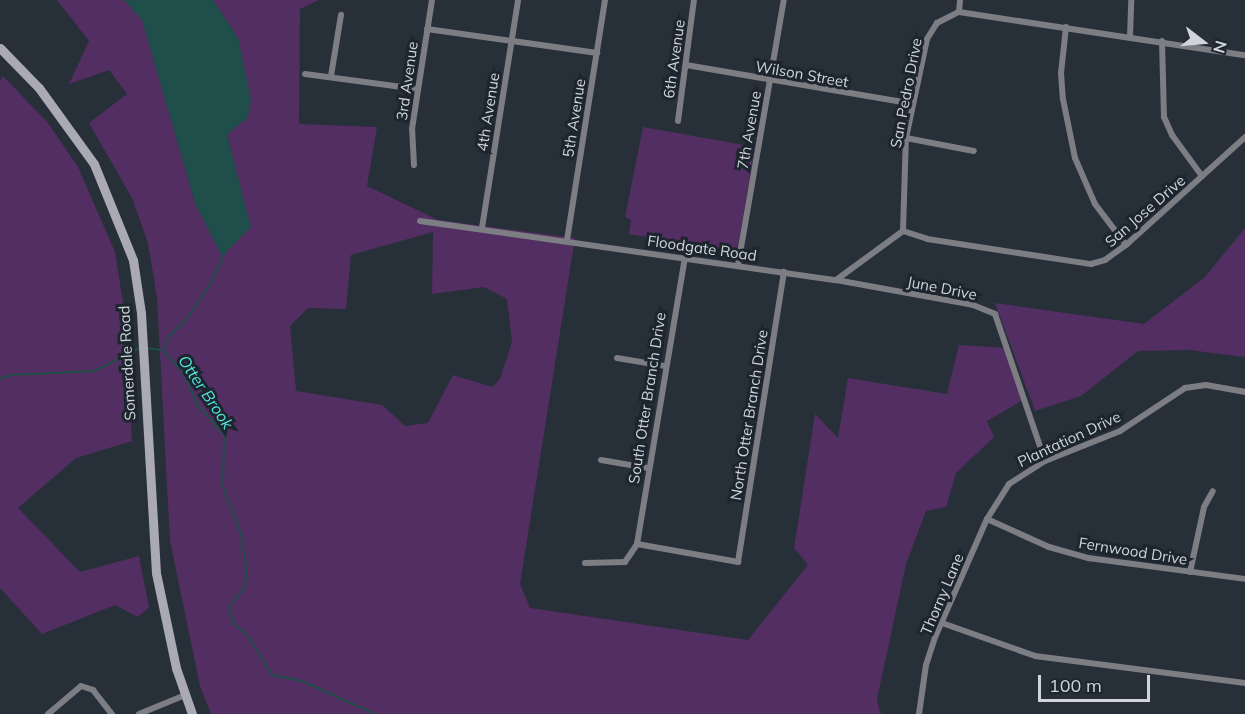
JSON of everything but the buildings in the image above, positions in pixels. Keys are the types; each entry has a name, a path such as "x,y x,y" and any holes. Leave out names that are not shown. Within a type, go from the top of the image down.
{"main road":[{"name":"Somerdale Road","path":"0,48 39,87 94,164 123,227 133,260 141,313 156,573 185,694 192,714"}],"street":[{"name":"3rd Avenue","path":"414,165 412,129 432,0"},
{"name":"4th Avenue","path":"482,228 518,0"},
{"name":"5th Avenue","path":"567,240 604,0"},
{"name":"6th Avenue","path":"678,121 694,0"},
{"name":"7th Avenue","path":"738,265 784,0"},
{"path":"960,0 959,12 1245,55"},
{"path":"1130,37 1131,0"},
{"name":"San Pedro Drive","path":"903,231 906,138 931,31 959,12"},
{"path":"331,76 341,15"},
{"path":"1066,27 1063,99 1075,158 1095,204 1126,245"},
{"path":"427,29 597,53"},
{"path":"1162,41 1164,117 1172,135 1202,176"},
{"name":"Wilson Street","path":"686,65 913,104"},
{"path":"304,74 417,89"},
{"name":"San Jose Drive","path":"903,231 927,240 1075,264 1105,260 1126,245 1245,137"},
{"path":"906,138 974,151"},
{"name":"Floodgate Road","path":"420,221 567,240 836,280"},
{"path":"836,280 903,231"},
{"name":"South Otter Branch Drive","path":"637,544 684,257"},
{"name":"North Otter Branch Drive","path":"637,544 738,562 784,272"},
{"name":"June Drive","path":"836,280 973,305 995,314 1045,461"},
{"path":"617,358 665,366"},
{"name":"Plantation Drive","path":"1006,489 1045,461 1120,431 1185,388 1206,386 1245,392"},
{"path":"601,460 648,468"},
{"name":"Thorny Lane","path":"919,714 926,665 942,623 987,519 1006,489"},
{"path":"1190,572 1204,507 1213,491"},
{"name":"Fernwood Drive","path":"987,519 1048,547 1088,558 1245,579"},
{"path":"585,562 625,562 637,544"},
{"path":"942,623 1035,656 1245,683"},
{"path":"48,714 81,686 93,690 112,714"},
{"path":"139,714 185,694"}],"shaded area":[{"path":"57,0 124,0 142,19 195,203 222,256 250,227 227,134 248,117 238,38 213,0 319,0 300,9 299,124 377,127 367,186 438,220 575,238 520,584 530,608 748,640 808,565 794,548 815,414 838,438 848,378 947,394 959,345 1007,348 1023,400 987,421 994,437 956,473 946,507 926,511 906,564 877,699 880,713 886,714 211,714 200,686 170,541 157,298 148,243 132,198 89,123 127,94 109,70 69,84 89,41","holes":["433,232 432,294 484,287 507,299 512,342 500,379 492,387 453,375 428,423 405,426 382,405 296,391 290,326 308,308 346,309 351,255"]},
{"path":"124,0 213,0 238,38 251,99 248,117 227,135 251,227 222,256 195,203 142,20"},
{"path":"3,76 48,123 78,167 115,252 123,302 132,441 76,458 18,508 80,572 139,556 149,607 138,617 115,605 42,634 0,588 0,81"},
{"path":"643,127 755,147 736,257 686,251 682,243 629,234 631,220 625,217"},
{"path":"1245,228 1245,357 1189,350 1138,351 1081,396 1035,411 995,303 1144,324 1205,277"}],"waterway":[{"path":"163,350 168,337 184,322 208,288 225,253"},
{"path":"0,379 11,375 95,371 139,348"},
{"path":"145,348 163,350"},
{"name":"Otter Brook","path":"163,350 184,374 197,404 224,435 223,487 241,534 247,574 243,589 229,608 233,623 247,635 272,675 302,681 375,714"}]}
